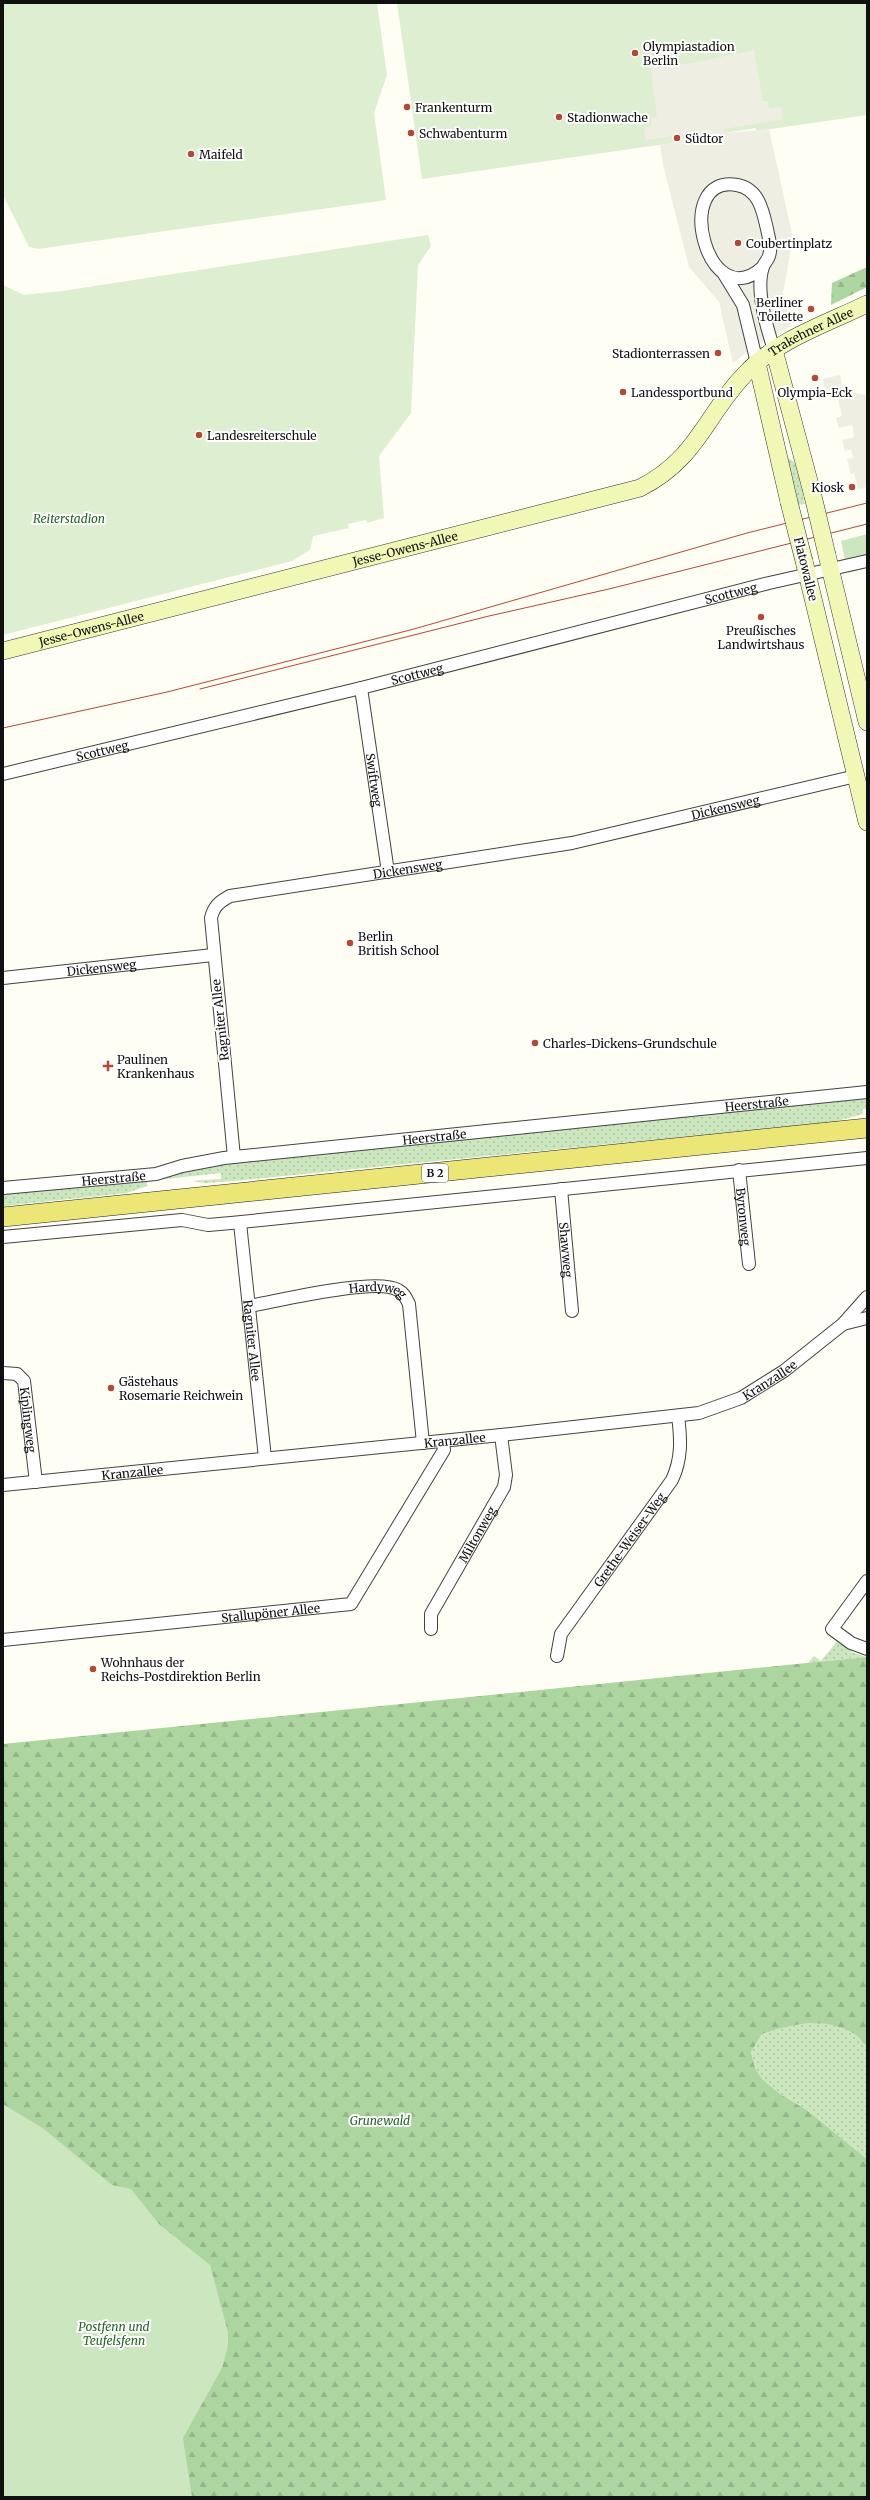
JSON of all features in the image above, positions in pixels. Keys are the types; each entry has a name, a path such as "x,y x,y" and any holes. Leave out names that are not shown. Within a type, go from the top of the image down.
{"main road":[{"name":"Trakehner Allee","path":"757,363 774,350 867,304"},
{"name":"Flatowallee","path":"774,350 813,496 867,722"},
{"name":"Flatowallee","path":"757,363 789,502 862,774 867,822"},
{"name":"Jesse-Owens-Allee","path":"3,651 640,488 666,473 684,457 729,392 757,363"},
{"name":"B 2","path":"3,1217 867,1128"}],"street":[{"path":"757,363 743,305 724,274 715,266 710,256 700,214 703,203 710,193 720,187 731,184 748,189 760,202 770,244 769,256 763,267 761,296 774,350"},
{"path":"724,274 742,277 753,274 763,267"},
{"name":"Scottweg","path":"3,774 360,688 829,562 867,561"},
{"name":"Swiftweg","path":"360,688 388,872"},
{"name":"Dickensweg","path":"3,978 213,955 211,918 213,909 220,901 230,896 572,843 862,774"},
{"name":"Ragniter Allee","path":"213,955 234,1157"},
{"name":"Heerstraße","path":"3,1188 156,1174 203,1161 234,1157 867,1092"},
{"path":"3,1237 182,1220 208,1225 867,1158"},
{"name":"Byronweg","path":"739,1170 749,1264"},
{"name":"Shawweg","path":"561,1190 572,1310"},
{"name":"Ragniter Allee","path":"240,1222 265,1458"},
{"name":"Hardyweg","path":"249,1306 356,1287 388,1286 398,1289 406,1296 409,1304 423,1443"},
{"name":"Kranzallee","path":"3,1485 265,1458 443,1442 678,1416 720,1406 761,1387 843,1324 867,1297"},
{"path":"843,1324 867,1318"},
{"name":"Kiplingweg","path":"3,1372 17,1374 24,1381 36,1482"},
{"name":"Grethe-Weiser-Weg","path":"557,1656 561,1634 672,1480 679,1467 680,1456 678,1416"},
{"name":"Miltonweg","path":"431,1629 430,1614 504,1487 506,1475 501,1435"},
{"name":"Stallupöner Allee","path":"3,1640 352,1604 444,1450 443,1442"},
{"path":"867,1581 832,1628 851,1643 867,1649"}],"green space":[{"name":"Maifeld","path":"3,3 377,3 387,75 374,113 386,200 38,249 29,247 3,195"},
{"name":"Olympiastadion Berlin","path":"397,3 867,3 867,115 756,131 756,128 672,141 672,143 422,179"},
{"name":"Landesreiterschule","path":"428,235 431,246 418,265 411,413 379,456 384,518 367,523 366,520 348,524 349,528 313,536 310,550 292,561 3,635 3,285 24,295 62,291"},
{"path":"867,267 867,287 831,305 832,283"},
{"path":"789,458 797,465 805,504 798,505 787,459"},
{"path":"867,534 867,568 848,573 841,541"},
{"path":"867,1097 867,1109 862,1109 863,1114 833,1122 233,1181 206,1183 191,1181 221,1179 221,1173 147,1181 147,1186 127,1193 3,1206 3,1192 199,1165"},
{"path":"837,1641 854,1653 867,1657 808,1663 814,1656 821,1661"},
{"name":"Grunewald","path":"867,1657 867,2046 856,2035 845,2029 822,2023 810,2023 798,2024 762,2034 751,2052 755,2068 762,2079 779,2093 808,2111 867,2159 867,2497 3,2497 3,1744"},
{"path":"819,2023 836,2025 858,2036 867,2046 867,2159 808,2111 779,2093 762,2079 755,2068 751,2052 762,2034 794,2024"},
{"name":"Postfenn und Teufelsfenn","path":"3,2104 44,2129 112,2185 131,2189 159,2224 210,2265 228,2332 228,2346 222,2368 183,2438 192,2497 3,2497"}],"shaded area":[{"name":"Coubertinplatz","path":"754,50 763,101 768,101 769,108 781,107 782,120 724,129 725,133 769,129 793,238 783,293 791,326 753,347 733,363 719,302 689,267 663,165 660,145 672,143 672,141 703,136 702,132 646,140 644,127 652,126 651,118 657,117 650,67 692,63"},
{"path":"840,375 842,385 856,393 867,395 867,487 858,489 854,473 851,474 847,459 853,458 851,449 845,451 842,440 854,437 852,425 839,428 836,418 842,416 838,399 827,395 822,379"}],"tram line":[{"path":"3,728 167,692 414,629 747,533 867,503"},
{"path":"200,689 489,616 609,589 867,524"}],"place":[{"name":"Olympiastadion Berlin","path":"635,53"},
{"name":"Frankenturm","path":"407,107"},
{"name":"Stadionwache","path":"559,117"},
{"name":"Schwabenturm","path":"411,133"},
{"name":"Südtor","path":"677,138"},
{"name":"Maifeld","path":"191,154"},
{"name":"Coubertinplatz","path":"738,243"},
{"name":"Berliner Toilette","path":"811,309"},
{"name":"Stadionterrassen","path":"718,353"},
{"name":"Olympia-Eck","path":"815,378"},
{"name":"Landessportbund","path":"623,392"},
{"name":"Landesreiterschule","path":"199,435"},
{"name":"Kiosk","path":"852,487"},
{"name":"Preußisches Landwirtshaus","path":"761,617"},
{"name":"Berlin British School","path":"350,943"},
{"name":"Charles-Dickens-Grundschule","path":"535,1043"},
{"name":"Paulinen Krankenhaus","path":"108,1066"},
{"name":"Gästehaus Rosemarie Reichwein","path":"111,1388"},
{"name":"Wohnhaus der Reichs-Postdirektion Berlin","path":"93,1669"}],"park label":[{"name":"Reiterstadion","path":"69,518"}]}
